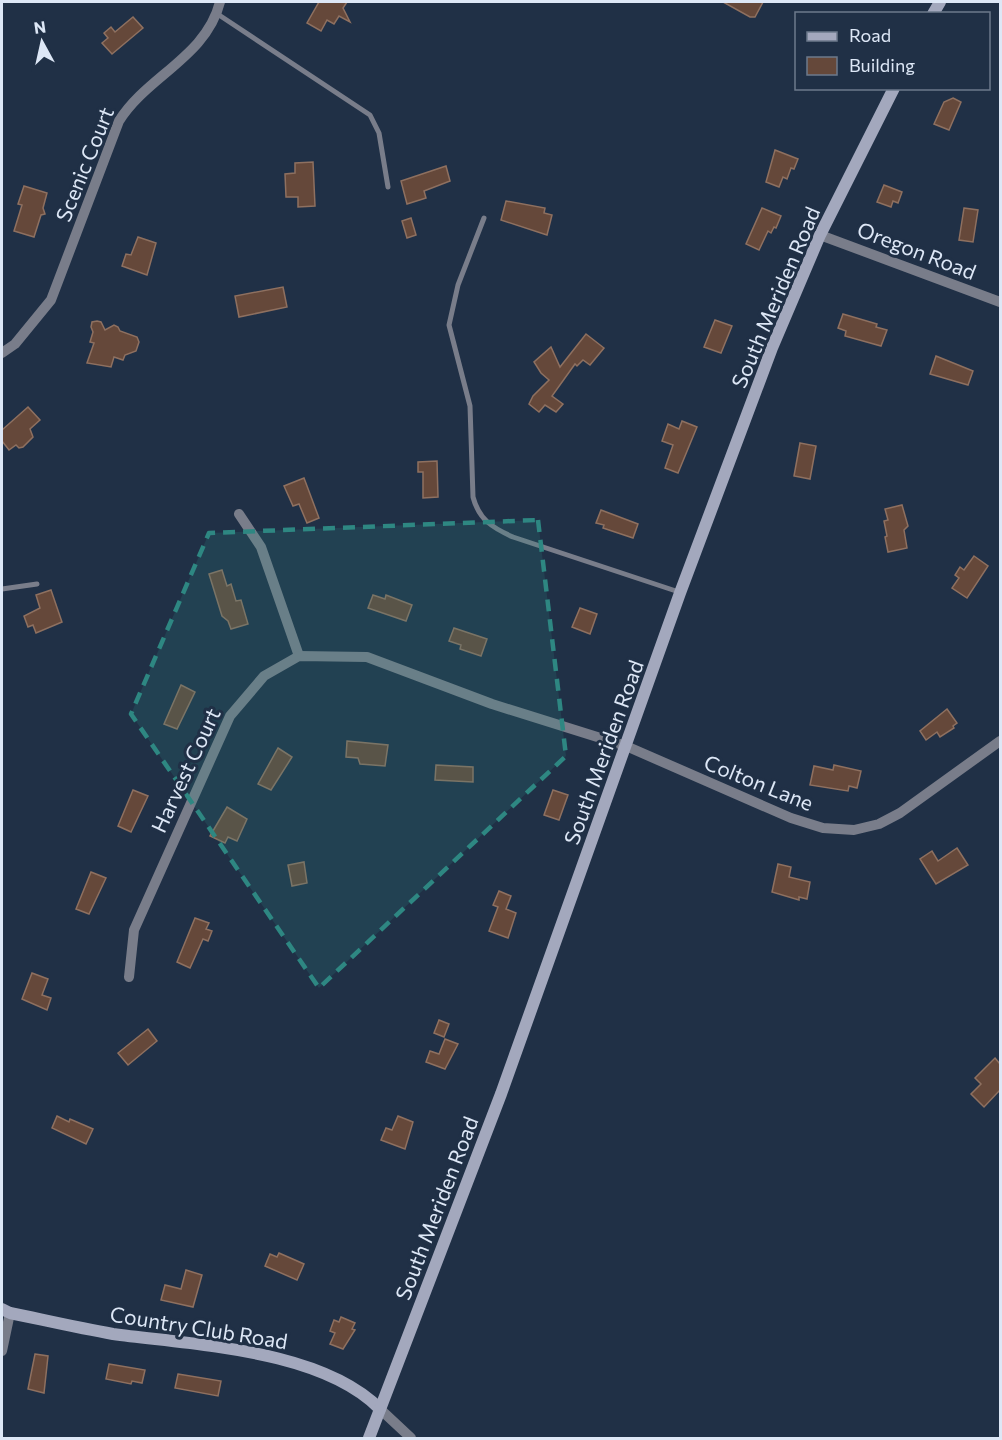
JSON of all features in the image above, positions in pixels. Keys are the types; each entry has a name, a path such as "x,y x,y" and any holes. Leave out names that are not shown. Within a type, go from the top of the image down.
{"main road":[{"name":"South Meriden Road","path":"369,1438 501,1094 680,593 767,358 820,235 893,90"},
{"name":"Country Club Road","path":"6,1311 110,1333 220,1348 302,1364 368,1397 380,1409"}],"street":[{"name":"Scenic Court","path":"2,353 15,344 51,300 119,121 130,104 196,47 220,2"},
{"name":"Oregon Road","path":"820,235 1000,303"},
{"path":"239,514 261,547 299,656 367,657 492,704 626,746"},
{"name":"Harvest Court","path":"129,977 134,930 230,716 264,676 299,656"},
{"name":"Colton Lane","path":"626,746 791,818 823,828 854,830 879,824 900,813 1000,741"},
{"path":"2,1352 6,1311"},
{"path":"380,1409 411,1438"}],"lane":[{"path":"216,13 370,115 379,133 388,187"},
{"path":"484,218 458,285 449,325 470,406 473,497 477,510 490,525 513,537 680,593"},
{"path":"2,589 37,584"}],"highlighted area":[{"path":"538,520 566,756 319,988 131,714 209,533"}],"building":[{"path":"319,2 347,2 343,8 350,22 339,16 334,24 327,20 321,31 307,23"},
{"path":"723,2 763,2 755,17 750,17"},
{"path":"133,17 143,28 112,54 102,43 108,38 104,33 111,27 115,32"},
{"path":"953,98 961,102 949,130 934,124 944,102"},
{"path":"775,150 798,159 787,179 783,177 779,187 766,182"},
{"path":"313,162 315,206 298,207 298,197 286,197 285,174 295,173 295,163"},
{"path":"446,166 450,181 424,191 426,198 407,204 401,181"},
{"path":"884,185 902,192 898,203 893,201 891,207 877,202"},
{"path":"24,186 47,193 43,208 45,214 41,215 34,237 14,231 22,205 18,204"},
{"path":"506,201 545,208 544,213 552,215 547,235 501,220"},
{"path":"762,208 781,216 776,228 774,227 771,233 768,231 759,250 746,244"},
{"path":"964,208 978,210 973,242 959,240"},
{"path":"411,218 416,235 407,238 402,221"},
{"path":"138,237 156,243 147,275 122,266 126,254 131,255"},
{"path":"283,287 287,307 239,317 235,296"},
{"path":"843,314 877,324 876,327 887,330 881,346 845,336 846,331 838,328"},
{"path":"715,320 732,326 721,353 704,347"},
{"path":"92,322 101,322 105,330 114,325 120,331 137,337 139,342 136,351 125,355 123,360 114,357 111,367 87,363 94,343 90,342 93,332"},
{"path":"586,334 604,348 590,365 583,360 577,366 575,364 552,396 563,404 556,412 545,405 539,412 529,404 533,396 549,380 534,362 551,347 560,367"},
{"path":"936,356 973,371 968,385 930,374"},
{"path":"28,407 40,420 30,429 33,437 23,447 19,448 16,445 9,450 2,441 2,430"},
{"path":"682,421 697,427 678,473 665,468 673,445 662,441 668,424 679,429"},
{"path":"800,443 816,446 810,479 794,476"},
{"path":"437,461 438,497 423,498 423,472 418,472 418,462"},
{"path":"304,478 319,518 307,523 299,504 293,506 284,486"},
{"path":"902,505 908,526 904,530 907,548 888,552 884,521 888,520 885,509"},
{"path":"601,510 638,524 633,538 603,528 604,525 596,523"},
{"path":"974,556 988,566 967,598 952,588 959,578 955,575 960,567 964,570"},
{"path":"222,570 227,586 231,584 236,601 241,600 248,624 231,629 228,621 222,616 209,574"},
{"path":"51,590 62,622 36,633 33,625 28,627 24,616 40,608 36,595"},
{"path":"373,595 385,599 386,595 412,605 406,621 368,608"},
{"path":"580,608 597,614 590,634 572,627"},
{"path":"454,628 487,639 481,656 460,649 461,645 449,641"},
{"path":"181,685 195,692 177,729 164,724"},
{"path":"947,709 957,723 953,726 954,728 940,737 937,732 926,740 920,731"},
{"path":"347,741 388,745 385,766 360,764 358,758 346,757"},
{"path":"278,748 292,757 271,790 258,784"},
{"path":"436,765 473,767 473,782 435,780"},
{"path":"834,765 861,771 857,788 849,786 848,791 810,785 814,766 833,770"},
{"path":"133,790 148,796 131,832 118,826"},
{"path":"553,790 568,795 559,820 544,815"},
{"path":"227,807 247,819 237,841 228,837 225,843 210,836"},
{"path":"957,848 968,865 936,884 920,859 932,851 938,861"},
{"path":"304,862 307,883 292,886 288,865"},
{"path":"778,864 791,867 789,877 810,882 807,899 799,897 799,900 772,892"},
{"path":"91,872 106,878 89,914 76,909"},
{"path":"499,891 511,896 506,909 516,913 508,938 489,931 498,907 493,905"},
{"path":"195,918 209,923 206,929 212,931 208,941 203,939 190,968 177,962"},
{"path":"32,973 48,979 42,995 51,998 47,1010 22,999"},
{"path":"439,1020 449,1024 444,1037 434,1033"},
{"path":"148,1029 157,1041 128,1065 118,1053"},
{"path":"445,1039 458,1044 445,1069 426,1062 430,1051 439,1054"},
{"path":"995,1058 1000,1064 1000,1090 984,1107 971,1094 981,1084 975,1078"},
{"path":"57,1116 93,1129 86,1144 52,1128"},
{"path":"398,1116 413,1122 405,1149 381,1140 386,1128 392,1130"},
{"path":"279,1253 304,1264 297,1280 265,1266 270,1254 277,1257"},
{"path":"186,1270 202,1275 193,1307 161,1300 165,1285 181,1289"},
{"path":"341,1317 355,1323 352,1329 355,1330 343,1349 330,1344 335,1333 330,1331 334,1320 339,1322"},
{"path":"35,1354 48,1356 44,1393 28,1389"},
{"path":"109,1364 145,1370 142,1383 132,1381 131,1384 106,1379"},
{"path":"178,1374 221,1381 218,1396 175,1388"}]}
